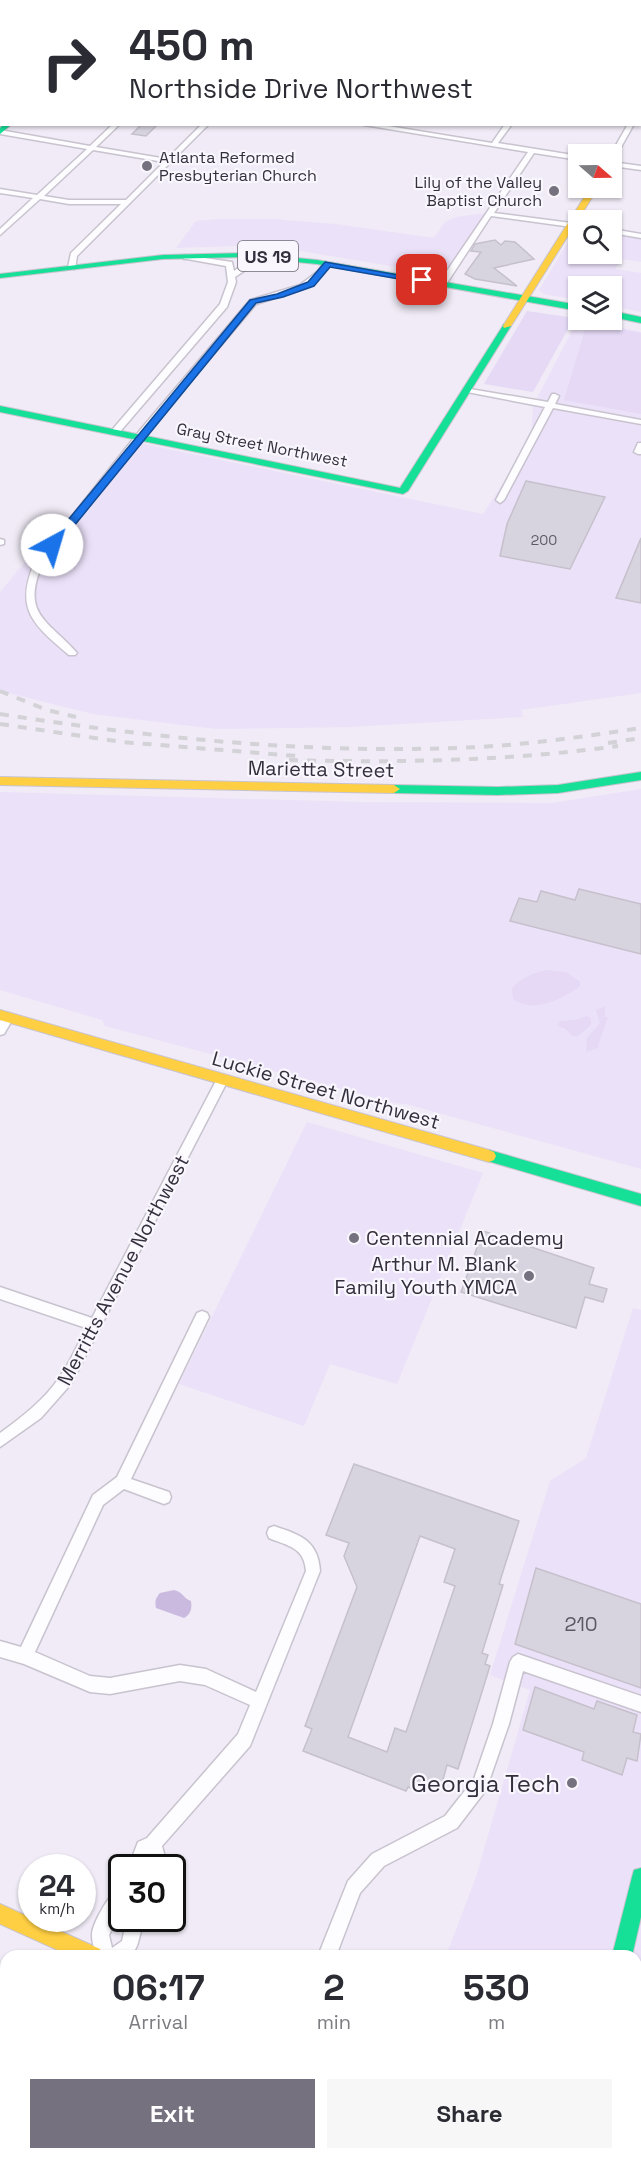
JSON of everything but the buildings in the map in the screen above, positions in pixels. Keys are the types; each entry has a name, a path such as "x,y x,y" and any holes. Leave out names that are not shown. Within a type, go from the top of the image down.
{"main road":[{"path":"467,390 524,298 568,235"},
{"name":"US 19","path":"0,276 180,256 223,254 281,257 568,306"},
{"path":"622,316 641,320"},
{"name":"Gray Street Northwest","path":"0,409 403,491 467,390"},
{"name":"Marietta Street","path":"0,781 498,791 558,789 641,776"},
{"name":"Luckie Street Northwest","path":"4,1016 641,1200"},
{"path":"623,1950 641,1877"},
{"path":"0,1914 80,1950"}],"street":[{"path":"0,233 115,126"},
{"path":"72,267 74,255 204,126"},
{"path":"374,126 568,156"},
{"path":"495,145 508,126"},
{"path":"620,144 630,126"},
{"path":"0,132 169,161"},
{"path":"442,284 532,151"},
{"path":"622,165 641,168"},
{"path":"0,191 81,203 127,202"},
{"path":"489,214 568,225"},
{"path":"622,233 641,236"},
{"path":"115,432 224,305 233,275 229,264 180,256"},
{"path":"233,275 249,264 281,257"},
{"path":"72,654 44,628 37,618 27,592 30,578 38,564 139,438 253,302 280,296 311,284 328,264"},
{"path":"467,390 641,422"},
{"path":"500,500 555,396"},
{"path":"0,1031 4,1016"},
{"name":"Merritts Avenue Northwest","path":"0,1441 34,1418 51,1401 66,1380 222,1080"},
{"path":"0,1293 96,1325"},
{"path":"25,1656 98,1500 122,1482 202,1317"},
{"path":"122,1482 164,1497"},
{"path":"142,1854 144,1848 153,1844 244,1740 261,1702 313,1571 313,1559 308,1549 293,1539 274,1533"},
{"path":"0,1649 25,1656 90,1684 110,1686 180,1673 206,1677 261,1702"},
{"path":"329,1950 354,1887 378,1860 451,1822 480,1784 501,1724 518,1662 641,1704"},
{"path":"153,1844 156,1854"},
{"path":"104,1950 100,1934 108,1917"},
{"path":"123,1950 129,1946 132,1932"}],"shaded area":[{"path":"487,213 444,275 289,249 235,246 176,248 196,221 272,219 335,224 434,238 445,222 456,217"},
{"path":"622,236 641,239 641,262 622,259"},
{"path":"568,242 568,264 618,264 615,269 641,273 641,312 622,308 622,276 568,276 568,298 544,294 539,290"},
{"path":"527,311 568,317 568,329 533,392 484,384"},
{"path":"622,328 641,332 641,693 521,710 523,717 348,727 216,729 93,714 0,691 0,592 41,543 57,546 139,443 483,514 531,440 533,406 572,330 622,330"},
{"path":"622,329 641,333 641,414 564,400 585,330"},
{"path":"641,789 641,1169 406,1104 105,1026 102,1020 0,990 0,792 359,802 552,803"},
{"path":"547,970 566,972 580,982 580,986 557,1000 539,1005 521,1003 513,999 512,989 519,981"},
{"path":"605,1006 605,1017 608,1017 598,1046 600,1047 586,1052 587,1038 600,1023 596,1010"},
{"path":"586,1016 591,1018 591,1025 578,1036 572,1036 566,1029 558,1026 560,1021 576,1020"},
{"name":"Centennial Academy","path":"307,1122 483,1173 397,1384 330,1364 304,1426 179,1384"},
{"name":"Georgia Tech","path":"633,1308 641,1310 641,1950 448,1950 476,1877 530,1690 490,1675 550,1481 586,1458"},
{"path":"174,1590 191,1601 190,1611 184,1618 156,1608 156,1600 160,1593"}],"railway":[{"path":"0,691 47,710 76,717"},
{"path":"0,714 179,738 359,749 499,746 641,728"},
{"path":"0,724 122,742 297,756"},
{"path":"608,743 641,738"},
{"path":"289,760 454,760 536,755 618,746"}],"traffic: fast":[{"path":"0,132 7,126"},
{"path":"0,276 163,257 246,255 317,262 568,306"},
{"path":"622,316 641,320"},
{"path":"0,409 403,491 507,326"},
{"path":"394,789 498,791 558,789 641,776"},
{"path":"489,1156 641,1200"},
{"path":"623,1950 641,1877"}],"traffic: slow":[{"path":"507,326 588,198"},
{"path":"0,781 394,789"},
{"path":"0,1015 489,1156"},
{"path":"0,1914 80,1950"}],"place":[{"name":"Atlanta Reformed Presbyterian Church","path":"147,166"},
{"name":"Lily of the Valley Baptist Church","path":"554,191"},
{"name":"Centennial Academy","path":"354,1238"},
{"name":"Arthur M. Blank Family Youth YMCA","path":"529,1276"},
{"name":"Georgia Tech","path":"572,1783"}],"route":[{"path":"52,545 253,302 280,296 311,284 328,264 422,280"}]}
